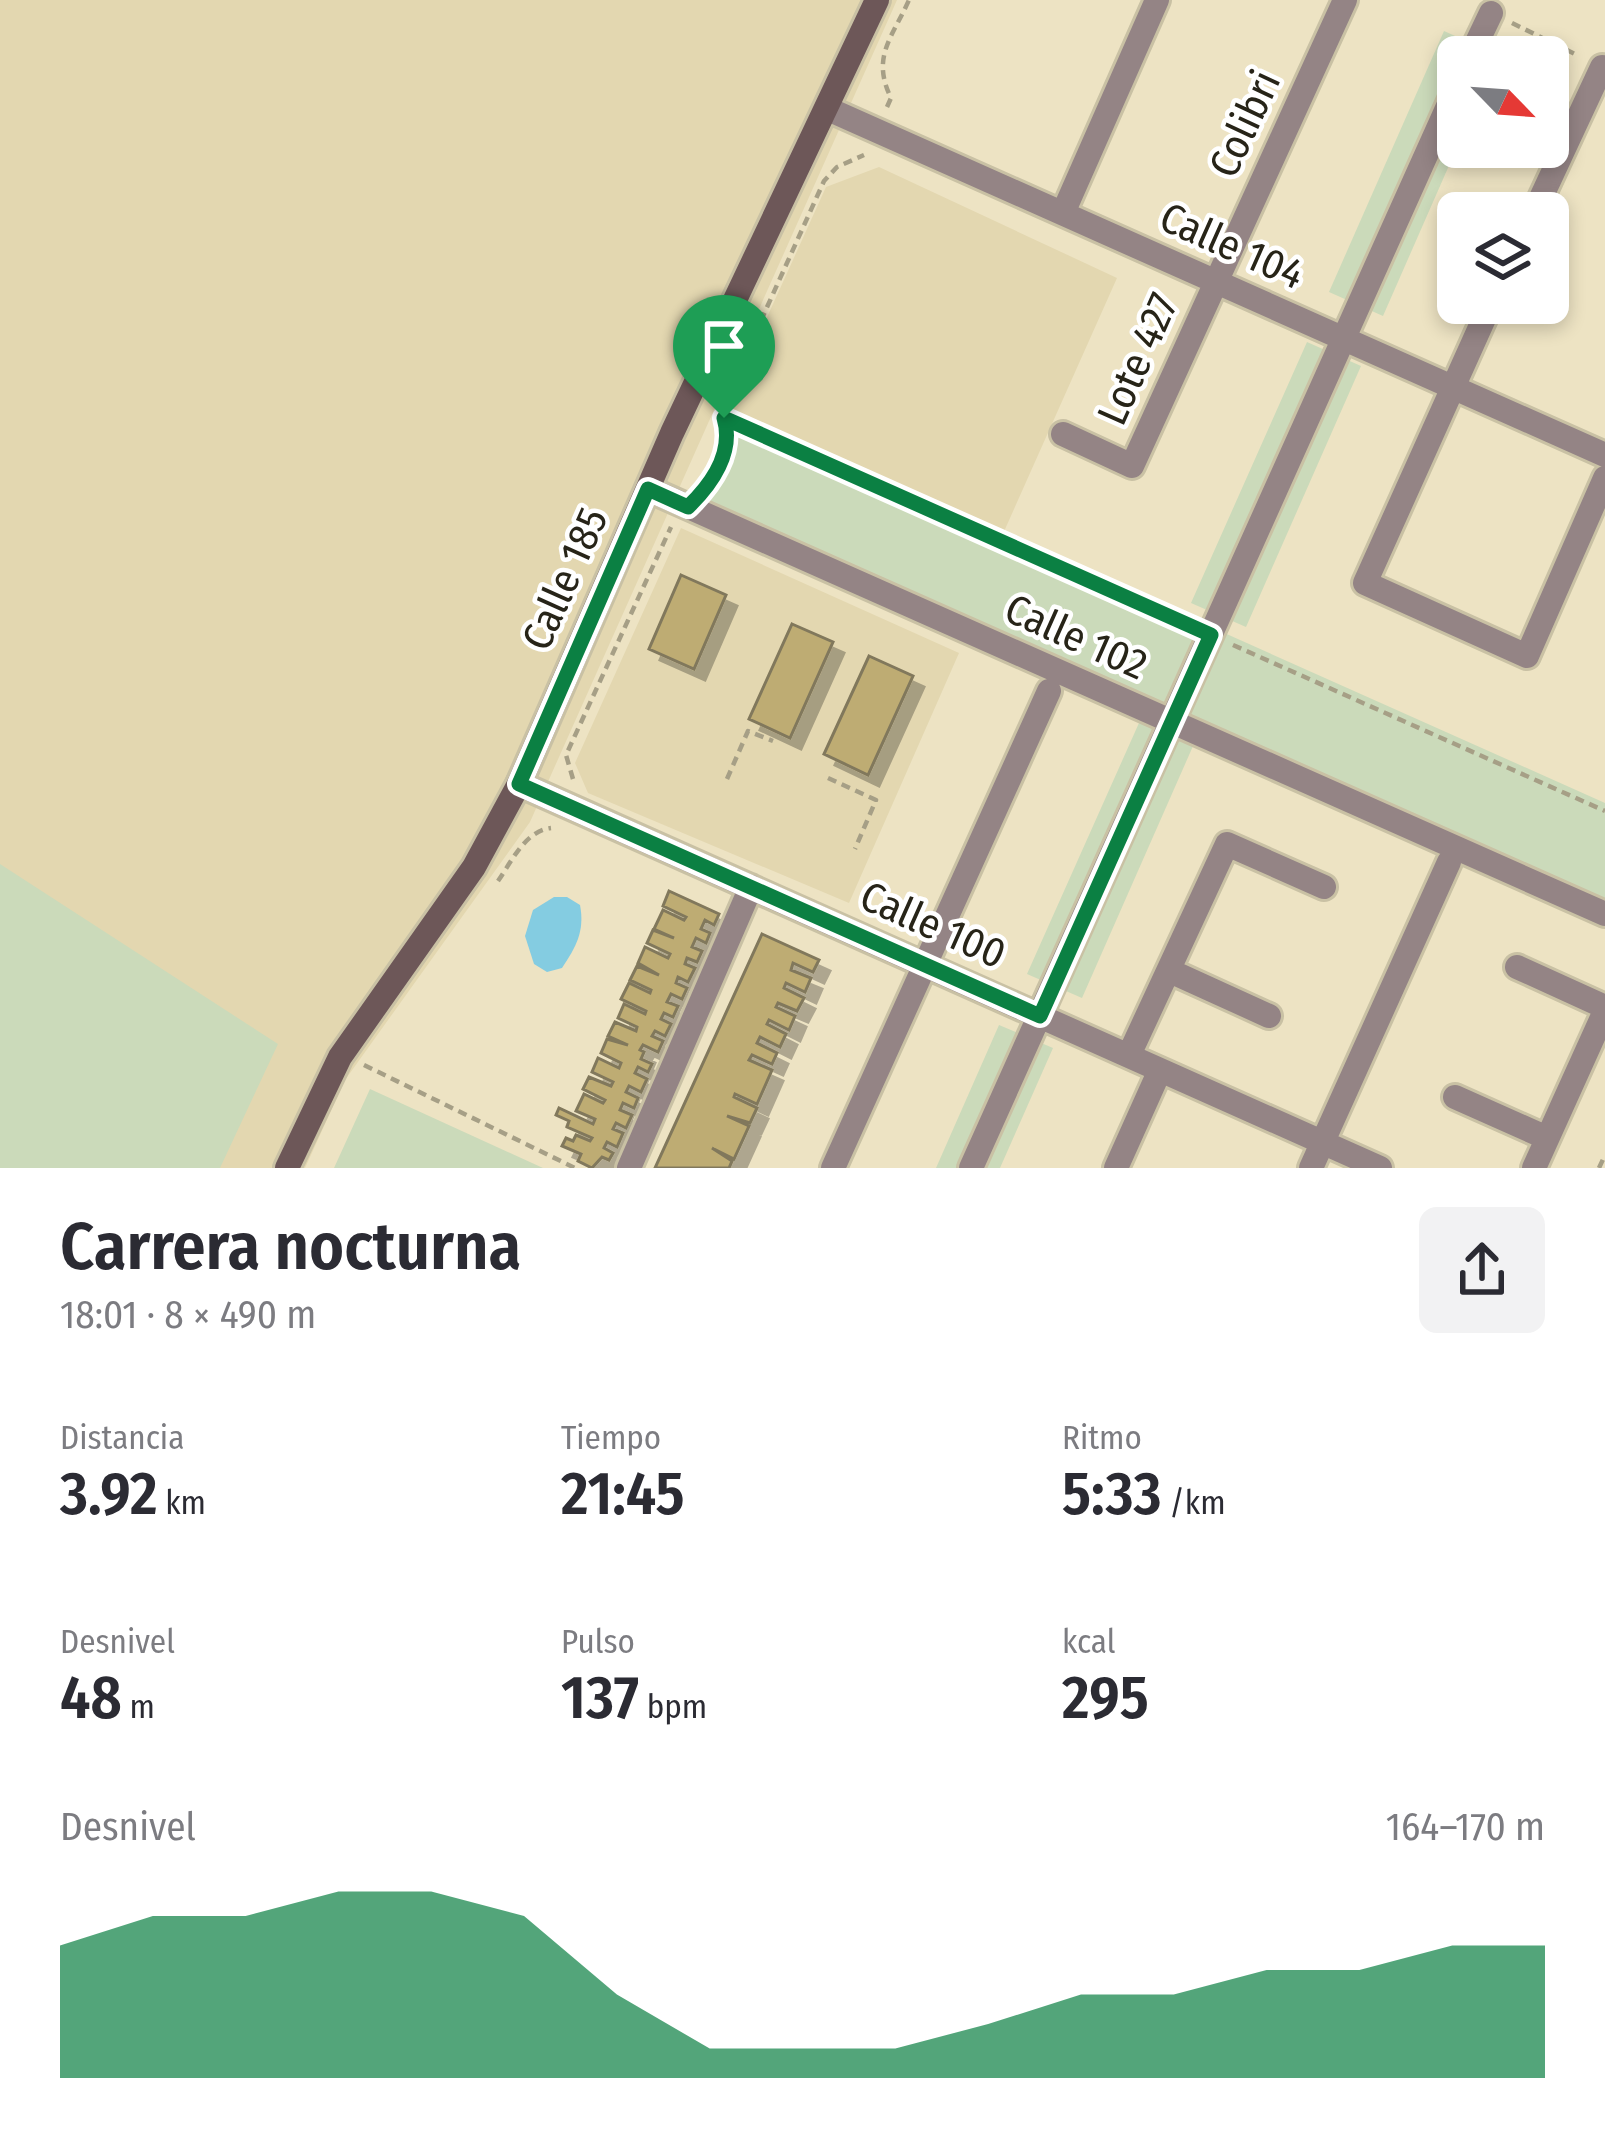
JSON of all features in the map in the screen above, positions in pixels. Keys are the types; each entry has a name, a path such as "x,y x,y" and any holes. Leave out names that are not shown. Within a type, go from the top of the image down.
{"street":[{"name":"Calle 185","path":"287,1168 474,867 519,784 648,489 877,0"},
{"path":"1063,213 1157,0"},
{"name":"Colibri","path":"1216,281 1346,0"},
{"path":"1480,36 1491,13"},
{"path":"1544,192 1602,67"},
{"name":"Calle 104","path":"828,109 1605,455"},
{"path":"970,1168 1437,131"},
{"name":"Lote 427","path":"1064,434 1132,466 1216,281"},
{"path":"1481,324 1365,583 1527,656 1605,478"},
{"name":"Calle 102","path":"648,489 1605,914"},
{"path":"832,1168 1048,691"},
{"name":"Calle 100","path":"519,784 1380,1168"},
{"path":"1129,1055 1227,844 1324,887"},
{"path":"1311,1168 1449,862"},
{"path":"629,1168 752,887"},
{"path":"1517,967 1605,1009 1534,1168"},
{"path":"1170,971 1269,1016"},
{"path":"1116,1168 1160,1070"},
{"path":"1455,1097 1547,1138"}],"path":[{"path":"891,98 880,75 880,62 909,0"},
{"path":"1491,13 1602,67"},
{"path":"580,788 567,768 566,755 673,522 708,488 724,454 728,431 721,409 824,181 837,167 863,158"},
{"path":"724,418 1605,811"},
{"path":"727,779 748,730 773,741"},
{"path":"828,778 877,800 855,849"},
{"path":"488,895 523,844 541,828 561,828"},
{"path":"353,1061 370,1056"},
{"path":"353,1061 357,1079"},
{"path":"353,1061 574,1168"},
{"path":"1599,1168 1605,1155"}],"shaded area":[{"path":"0,0 897,0 530,822 345,1080 305,1168 0,1168"},
{"path":"879,167 1117,278 1002,536 725,410 826,187"},
{"path":"681,528 959,653 849,903 588,793 575,763"}],"green space":[{"path":"1437,47 1437,168 1448,168 1383,316 1329,292"},
{"path":"1307,342 1361,366 1246,627 1191,603"},
{"path":"725,410 1605,803 1605,906 699,503 726,460"},
{"path":"1143,714 1197,737 1082,998 1027,974"},
{"path":"0,864 278,1044 220,1168 0,1168"},
{"path":"999,1025 1053,1048 1000,1168 936,1168"},
{"path":"370,1089 543,1168 334,1168"}],"water":[{"path":"554,897 567,897 580,905 581,923 562,968 547,972 534,964 525,936 533,910"}],"building":[{"path":"681,575 726,595 694,669 649,649"},
{"path":"792,624 833,642 790,738 749,719"},
{"path":"869,656 913,676 868,775 824,754"},
{"path":"669,891 719,914 714,925 705,920 701,929 710,933 706,943 696,938 692,947 702,951 697,962 687,958 685,964 695,968 688,982 678,977 676,983 687,988 682,999 671,994 667,1002 678,1006 673,1017 664,1013 661,1019 671,1024 665,1036 655,1031 652,1036 663,1041 658,1052 643,1045 640,1050 644,1052 641,1059 652,1064 648,1072 638,1067 635,1073 647,1079 641,1092 629,1086 626,1092 638,1098 634,1108 623,1103 620,1110 632,1115 626,1128 616,1123 613,1129 623,1133 617,1147 607,1142 604,1148 613,1153 609,1160 602,1157 592,1168 578,1161 581,1154 562,1146 566,1138 573,1141 576,1135 592,1138 567,1127 569,1121 556,1115 559,1108 593,1124 595,1119 576,1111 584,1094 605,1100 583,1089 589,1077 611,1086 613,1082 592,1072 598,1058 619,1068 621,1063 601,1053 607,1039 628,1045 608,1036 615,1022 636,1031 637,1027 618,1018 624,1004 646,1011 621,999 629,983 650,993 630,980 637,966 659,975 638,963 645,947 668,958 670,954 647,943 653,930 674,938 654,929 663,910 686,917 663,906"},
{"path":"762,934 819,960 813,972 793,963 791,970 811,978 805,992 786,983 784,988 804,998 797,1011 778,1003 776,1007 795,1016 789,1030 769,1020 767,1024 786,1034 780,1047 760,1037 757,1043 777,1053 772,1064 752,1055 749,1060 772,1070 757,1104 735,1094 757,1108 750,1123 727,1116 749,1126 734,1159 712,1148 732,1161 729,1168 655,1168"}],"route":[{"path":"724,418 1211,635 1040,1016 519,784 648,489 688,507 708,488 724,454 728,431 724,418"}]}
